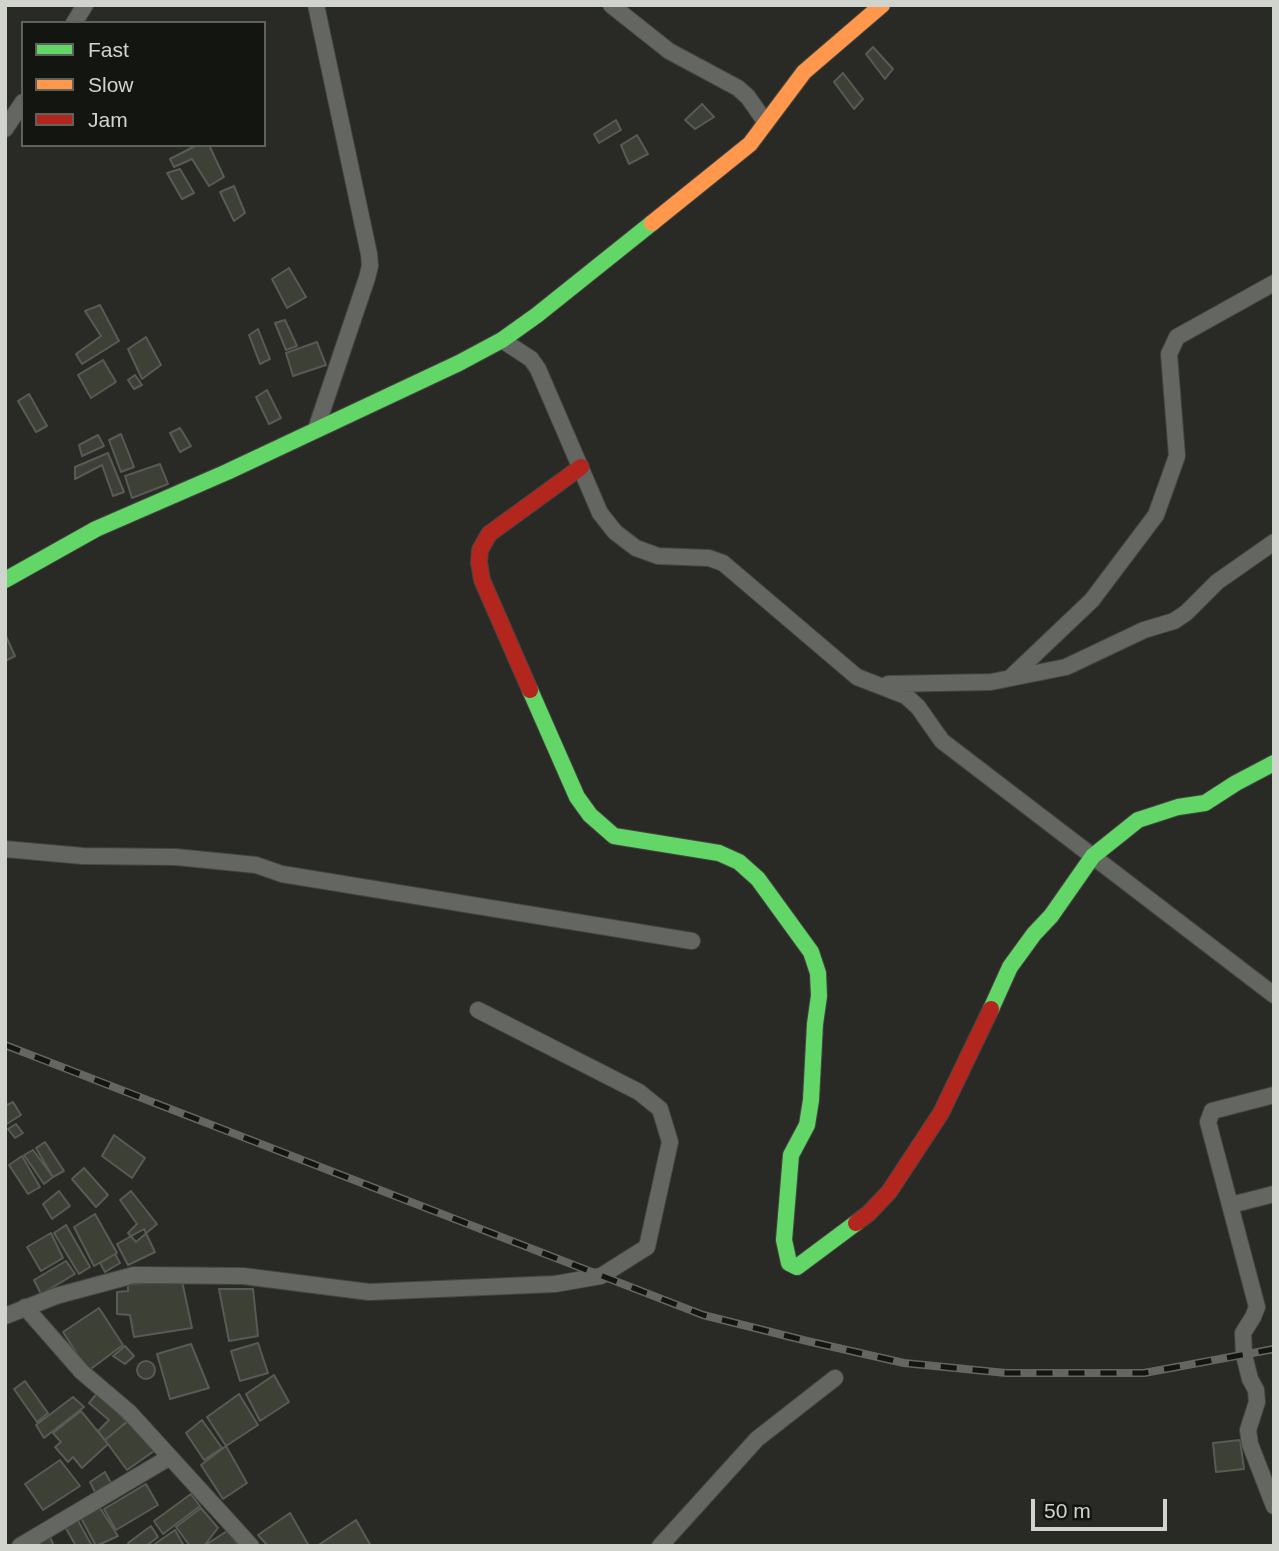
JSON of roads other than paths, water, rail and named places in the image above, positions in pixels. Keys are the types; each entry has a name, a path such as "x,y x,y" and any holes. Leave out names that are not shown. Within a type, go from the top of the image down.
{"street":[{"path":"75,21 85,5"},
{"path":"316,5 370,266 316,429"},
{"path":"611,5 669,51 738,88 748,97 766,123"},
{"path":"5,580 96,530 228,472 502,340 750,144 804,72 882,5"},
{"path":"5,129 21,105"},
{"path":"1010,678 1091,600 1156,515 1177,456 1168,354 1177,337 1274,284"},
{"path":"502,340 531,359 538,369 600,513 615,532 636,548 658,556 709,558 723,563 857,677 906,696 918,707 942,741 1274,995"},
{"path":"581,467 489,534 481,550 479,562 482,580 578,797 590,815 614,836 719,853 739,862 758,879 811,951 818,973 819,996 810,1115 791,1155 784,1240 789,1263 797,1267 869,1213 889,1192 941,1113 1010,967 1051,916 1093,856 1138,820 1178,807 1205,803 1274,763"},
{"path":"875,685 991,682 1066,667 1144,630 1174,621 1186,613 1217,582 1274,542"},
{"path":"5,849 83,856 176,857 246,863 282,874 692,941"},
{"path":"5,1316 56,1296 134,1275 243,1276 369,1292 555,1284 601,1276 647,1248 670,1142 660,1110 639,1092 478,1010"},
{"path":"1274,1095 1212,1111 1208,1122 1257,1307 1243,1334 1244,1355 1250,1379 1256,1390 1257,1402 1248,1430 1250,1444 1274,1506"},
{"path":"1231,1205 1274,1194"},
{"path":"25,1307 82,1372 129,1412 251,1546"},
{"path":"660,1546 757,1439 835,1378"},
{"path":"20,1546 170,1457"}],"railway":[{"path":"5,1045 703,1315 807,1341 904,1363 1006,1373 1144,1373 1274,1349"}]}
